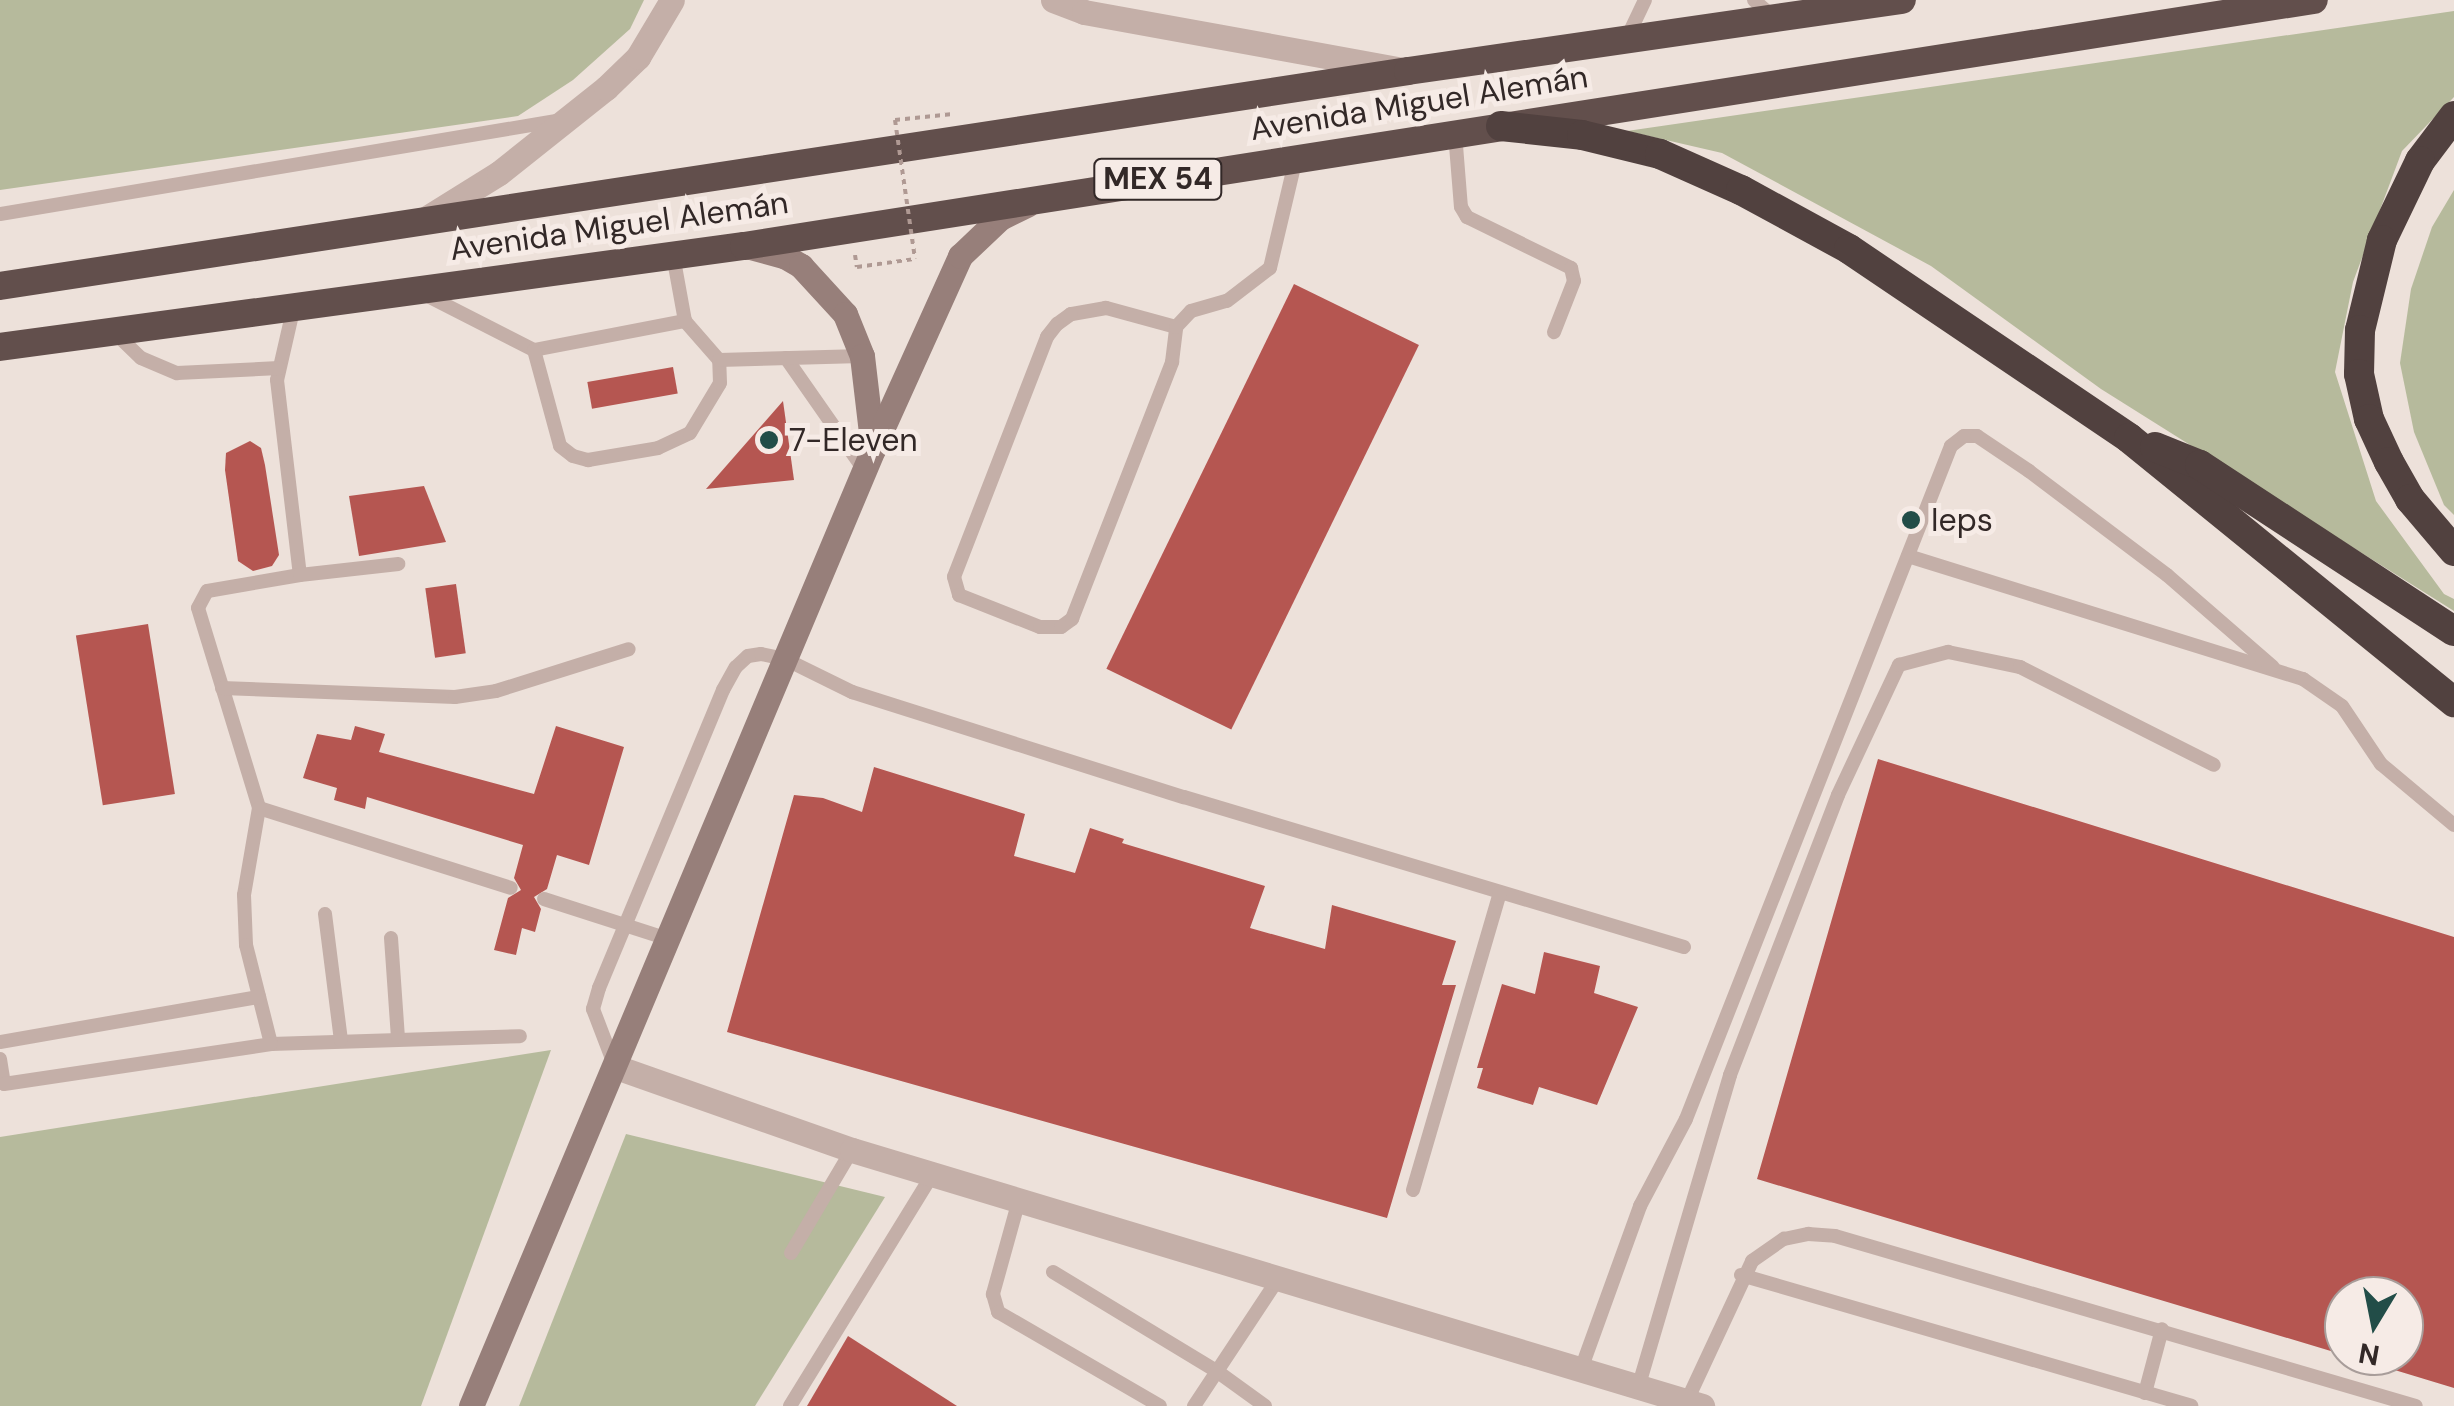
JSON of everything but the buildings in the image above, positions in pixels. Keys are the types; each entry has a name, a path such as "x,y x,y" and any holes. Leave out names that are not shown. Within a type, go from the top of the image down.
{"highway":[{"name":"Avenida Miguel Alemán","path":"0,286 1626,40 1773,9 1902,0"},
{"name":"Avenida Miguel Alemán","path":"0,347 744,246 2314,0"},
{"path":"2454,116 2420,161 2382,240 2360,330 2359,374 2370,419 2389,462 2410,499 2454,551"},
{"path":"1501,126 1622,143 1697,168 1912,289 2128,438 2454,702"},
{"path":"2128,438 2200,465 2454,631"}],"main road":[{"path":"471,1406 784,659 960,256 1000,218 1048,196"},
{"path":"744,246 784,256 816,279 845,314 862,356 869,460"}],"street":[{"path":"421,221 499,174 572,118 638,57 672,0"},
{"path":"1053,0 1104,16 1408,70"},
{"path":"616,1067 852,1150 1692,1405"}],"lane":[{"path":"1626,40 1645,0"},
{"path":"0,214 572,118"},
{"path":"1454,133 1460,207 1467,217 1571,268 1574,281 1554,332"},
{"path":"1176,327 1106,308 1089,309 1057,324 1047,337 954,577 960,595 971,603 1040,627 1061,627 1072,620 1172,362 1176,327 1191,311 1227,301 1270,268 1296,158"},
{"path":"534,350 560,446 581,460 658,448 690,433 720,383 719,360 685,320 673,255"},
{"path":"414,289 534,350 685,320"},
{"path":"294,306 277,380 300,574"},
{"path":"114,332 142,358 177,373 279,368"},
{"path":"719,360 862,356"},
{"path":"786,358 869,460"},
{"path":"1580,1372 1640,1206 1686,1119 1951,446 1964,436 1977,436 2167,575 2272,667"},
{"path":"1908,556 2272,667 2328,693 2380,764 2454,825"},
{"path":"271,1044 246,944 244,895 260,808 198,608 207,591 300,574 398,564"},
{"path":"222,688 455,697 496,690 629,649"},
{"path":"1638,1388 1730,1075 1838,795 1900,665 1948,652 2020,666 2214,765"},
{"path":"616,1067 593,1008 736,667 748,656 784,659 852,692 1684,946"},
{"path":"260,808 511,888"},
{"path":"1413,1190 1500,892"},
{"path":"544,899 668,939"},
{"path":"325,914 341,1040"},
{"path":"391,938 398,1037"},
{"path":"0,1042 259,996"},
{"path":"0,1060 4,1084 271,1044 520,1036"},
{"path":"791,1253 852,1150"},
{"path":"790,1406 932,1175"},
{"path":"1020,1200 993,1294 998,1312 1160,1406"},
{"path":"1692,1405 1741,1275 1764,1248 1784,1239 1835,1236 2416,1406"},
{"path":"1053,1272 1218,1372 1266,1406"},
{"path":"1741,1275 2191,1406"},
{"path":"1194,1406 1278,1280"},
{"path":"2145,1392 2162,1329"}],"path":[{"path":"857,267 915,259 896,120 952,112"}],"green space":[{"path":"0,0 644,0 630,29 573,80 518,116 0,190"},
{"path":"2454,11 2454,97 2402,151 2353,282 2335,372 2376,501 2444,594 2454,599 2454,611 2101,389 1931,266 1722,153 1627,131"},
{"path":"2454,190 2454,515 2444,505 2414,432 2400,363 2411,289 2432,227"},
{"path":"551,1050 421,1406 0,1406 0,1137"},
{"path":"626,1134 885,1197 755,1406 519,1406"}],"place":[{"name":"7-Eleven","path":"769,440"},
{"name":"Ieps","path":"1911,520"}]}
